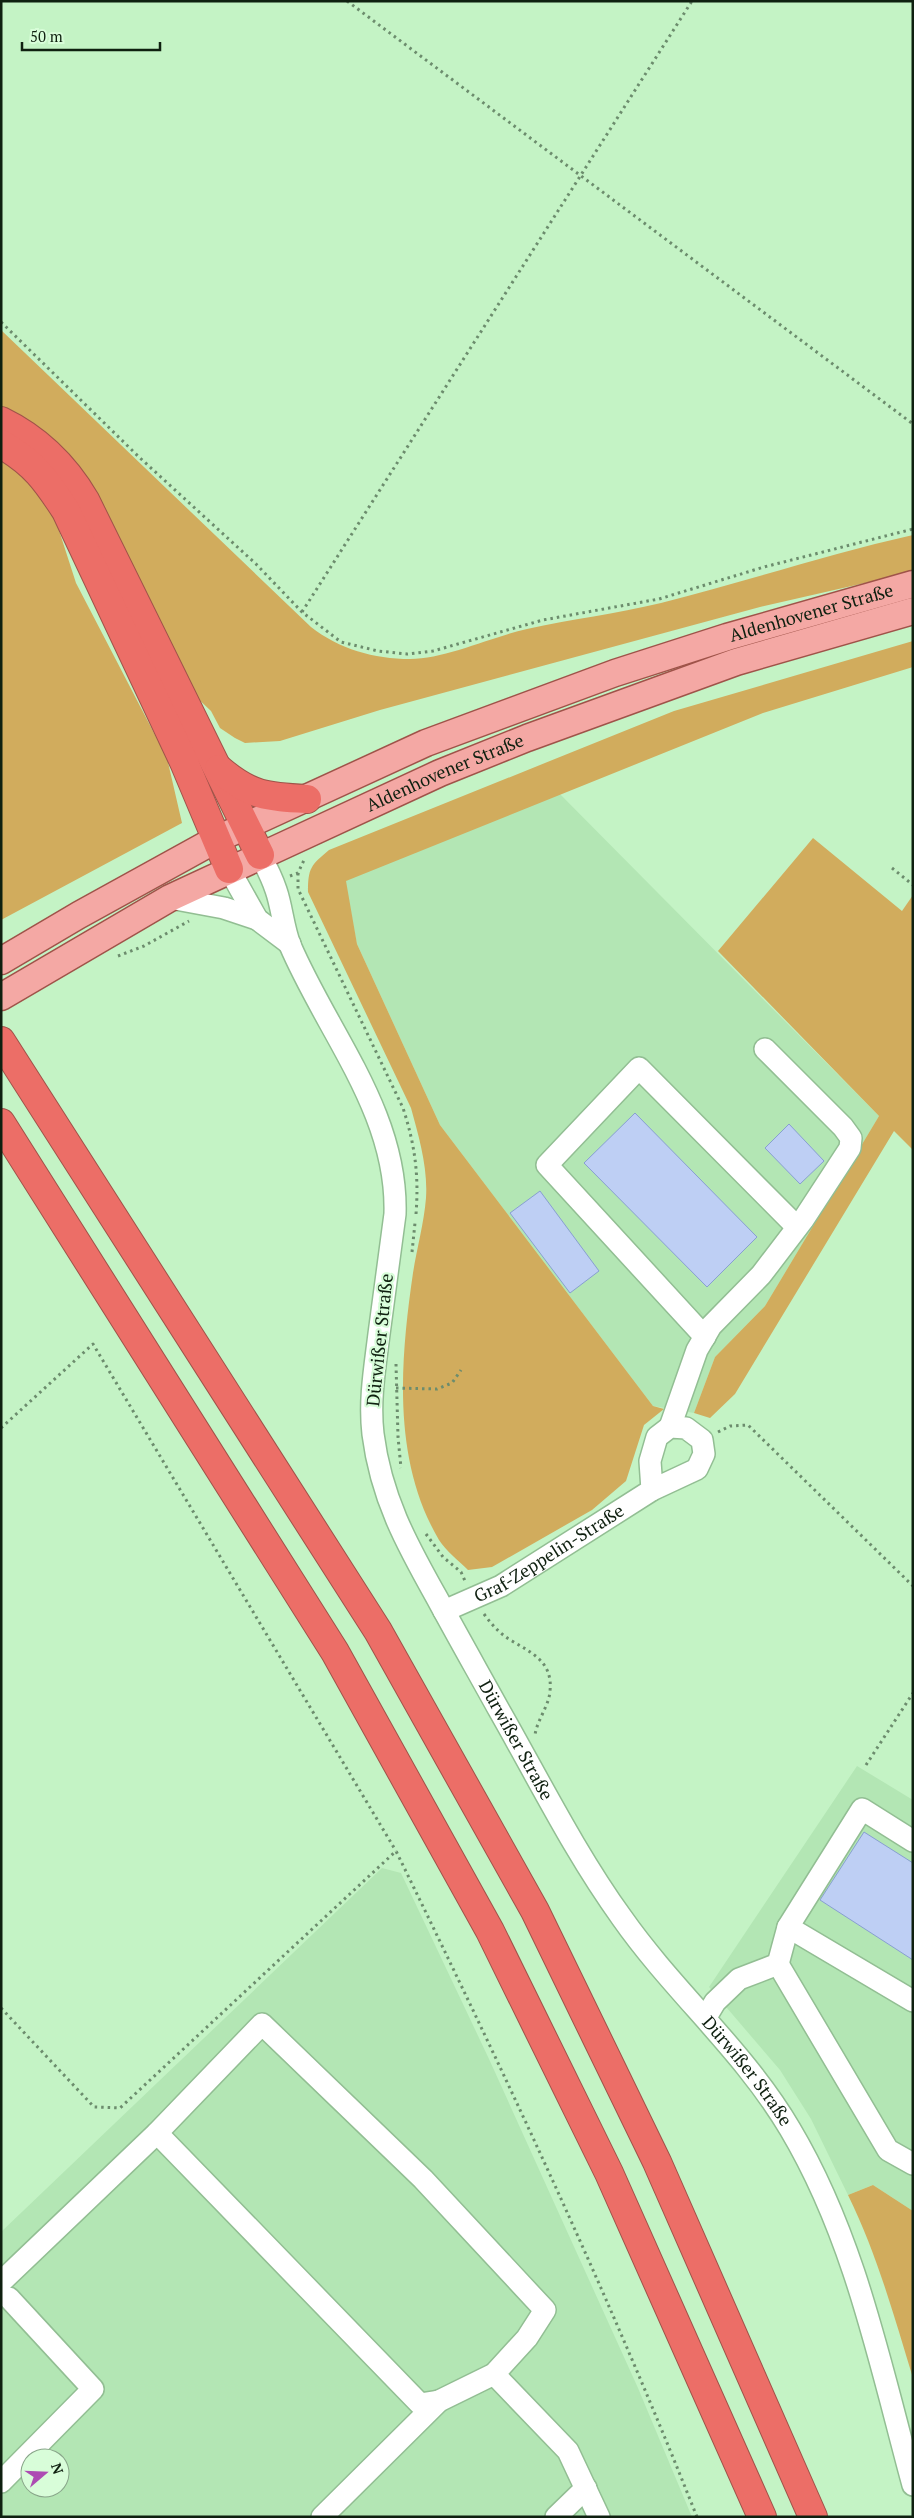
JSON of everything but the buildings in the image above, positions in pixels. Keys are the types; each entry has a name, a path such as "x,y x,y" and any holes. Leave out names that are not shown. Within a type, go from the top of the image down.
{"highway":[{"path":"1,420 41,447 76,485 260,855"},
{"path":"1,444 32,464 66,511 184,762 215,840 229,869"},
{"path":"218,768 233,781 252,792 274,798 307,799"},
{"path":"1,1041 378,1631 534,1910 657,2162 813,2517"},
{"path":"1,1122 335,1652 490,1931 609,2173 762,2517"}],"main road":[{"name":"Aldenhovener Straße","path":"1,962 79,915 215,840 426,743 561,691 727,637 913,584"},
{"name":"Aldenhovener Straße","path":"1,997 170,898 229,869 440,773 626,700 736,662 913,611"}],"street":[{"name":"Dürwißer Straße","path":"260,855 273,880 290,944 378,1116 391,1165 395,1192 395,1214 372,1386 373,1430 378,1468 388,1502 401,1534 578,1850 622,1919 668,1976 706,2017 758,2080 790,2130 823,2192 857,2280 913,2485"},
{"name":"Dürwißer Straße","path":"229,869 257,919"},
{"name":"Dürwißer Straße","path":"170,898 224,908 257,919 290,944"},
{"path":"652,1490 650,1461 657,1437 670,1427 697,1350 711,1326 761,1275 798,1227 850,1148 851,1138 843,1127 764,1049"},
{"path":"705,1337 546,1165 639,1068 798,1227"},
{"path":"670,1427 686,1428 702,1440"},
{"name":"Graf-Zeppelin-Straße","path":"444,1611 501,1586 652,1490 697,1469 704,1454 702,1440"},
{"path":"913,1841 862,1808 788,1927 778,1964 888,2150 913,2164"},
{"path":"788,1927 913,2001"},
{"path":"706,2017 715,2002 739,1978 778,1964"},
{"path":"1,2482 94,2389 5,2290 262,2024 423,2179 545,2310 527,2338 494,2374 439,2400 420,2404 157,2133"},
{"path":"494,2374 568,2451 598,2517"},
{"path":"322,2517 439,2400"},
{"path":"556,2517 586,2488"}],"path":[{"path":"347,1 913,424"},
{"path":"302,612 579,175 692,1"},
{"path":"1,322 139,457 256,564 302,612 341,642 378,651 416,653 433,651 543,620 659,599 773,565 913,529"},
{"path":"273,880 298,873 305,856"},
{"path":"892,868 913,885"},
{"path":"116,956 144,946 188,922 196,921"},
{"path":"1,1428 93,1344 396,1851 496,2056 645,2385 697,2517"},
{"path":"372,1386 437,1389 452,1383 460,1370"},
{"path":"396,1373 398,1438 403,1475"},
{"path":"702,1440 730,1426 748,1425 913,1586"},
{"path":"423,1529 443,1557 460,1572 491,1625 512,1642 532,1652 541,1660 547,1672 550,1693 535,1737"},
{"path":"866,1765 913,1693"},
{"path":"1,2008 94,2107 120,2108 396,1851"}],"shaded area":[{"path":"1,330 311,627 345,647 370,655 410,659 453,652 527,629 661,603 913,535 913,572 760,607 380,710 280,741 245,743 220,728 211,711 194,695 1,411"},
{"path":"1,456 45,487 76,583 167,758 182,823 1,920"},
{"path":"913,641 913,667 763,713 346,881 357,944 440,1125 653,1406 664,1409 644,1425 626,1481 592,1510 492,1567 468,1570 439,1540 424,1509 413,1477 407,1444 403,1375 405,1341 408,1307 426,1198 426,1175 420,1141 411,1108 308,892 310,872 314,864 329,850 674,711"},
{"path":"552,786 879,1116 765,1306 715,1357 694,1413 653,1406 440,1125 357,944 345,881"},
{"path":"813,838 902,911 913,895 913,1150 894,1131 735,1394 710,1418 694,1413 715,1357 765,1306 879,1116 718,951"},
{"path":"857,1766 913,1800 913,2211 873,2185 848,2195 811,2119 780,2070 709,1987"},
{"path":"382,1868 401,1873 489,2059 638,2388 692,2517 1,2517 1,2232"},
{"path":"873,2185 913,2211 913,2378 876,2262 848,2195"}]}
